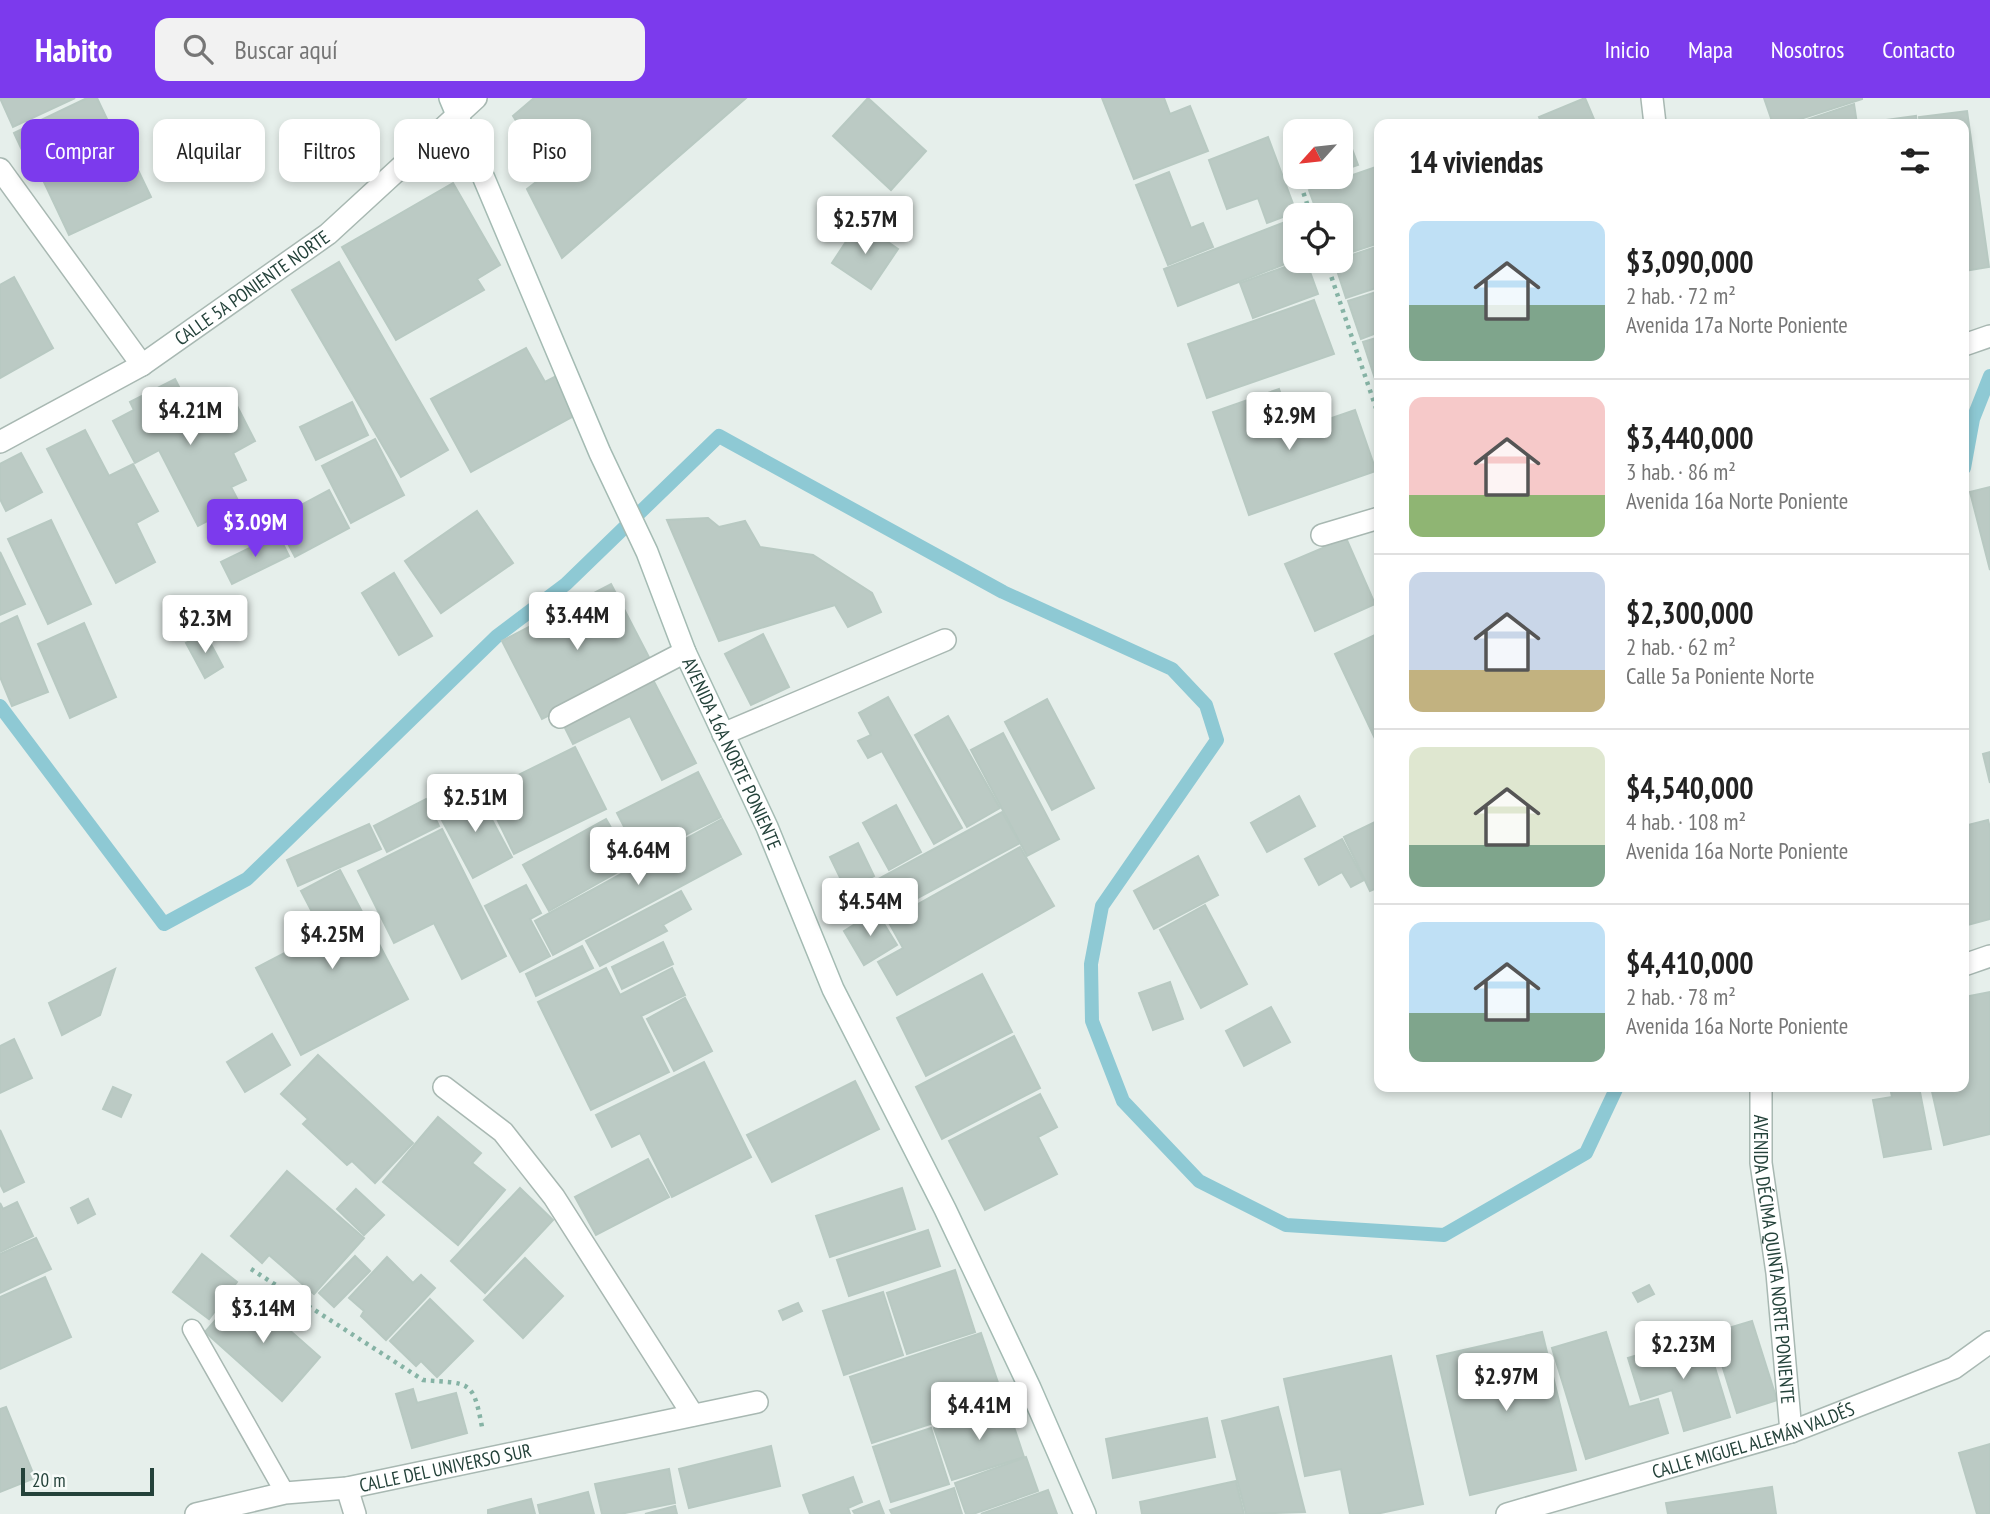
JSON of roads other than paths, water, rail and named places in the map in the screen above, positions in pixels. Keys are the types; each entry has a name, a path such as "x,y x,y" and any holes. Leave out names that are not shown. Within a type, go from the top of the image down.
{"street":[{"name":"CALLE 5A PONIENTE NORTE","path":"0,442 142,366 328,234 453,107 476,98"},
{"path":"1652,98 1654,119"},
{"name":"AVENIDA 16A NORTE PONIENTE","path":"453,107 528,278 600,453 646,552 685,652 767,827 832,989 945,1209 1030,1388 1085,1514"},
{"path":"0,169 142,366"},
{"path":"1969,343 1990,336"},
{"path":"1322,535 1374,519"},
{"path":"723,734 945,640"},
{"path":"560,717 685,652"},
{"path":"1969,963 1990,956"},
{"path":"444,1087 503,1132 554,1197 693,1415"},
{"name":"AVENIDA DÉCIMA QUINTA NORTE PONIENTE","path":"1761,1092 1761,1163 1777,1273 1791,1432"},
{"name":"CALLE MIGUEL ALEMÁN VALDÉS","path":"1507,1514 1791,1432 1954,1368 1990,1342"},
{"name":"CALLE DEL UNIVERSO SUR","path":"196,1514 285,1493 347,1488 757,1402"},
{"path":"347,1488 355,1514"}],"lane":[{"path":"192,1329 285,1493"}],"waterway":[{"path":"1969,441 1973,419 1990,376"},
{"path":"0,706 164,924 247,879 497,636 566,584 719,436 1003,592 1172,669 1206,705 1217,740 1102,906 1091,964 1092,1021 1123,1101 1199,1181 1286,1225 1444,1235 1586,1153 1615,1092"}]}
